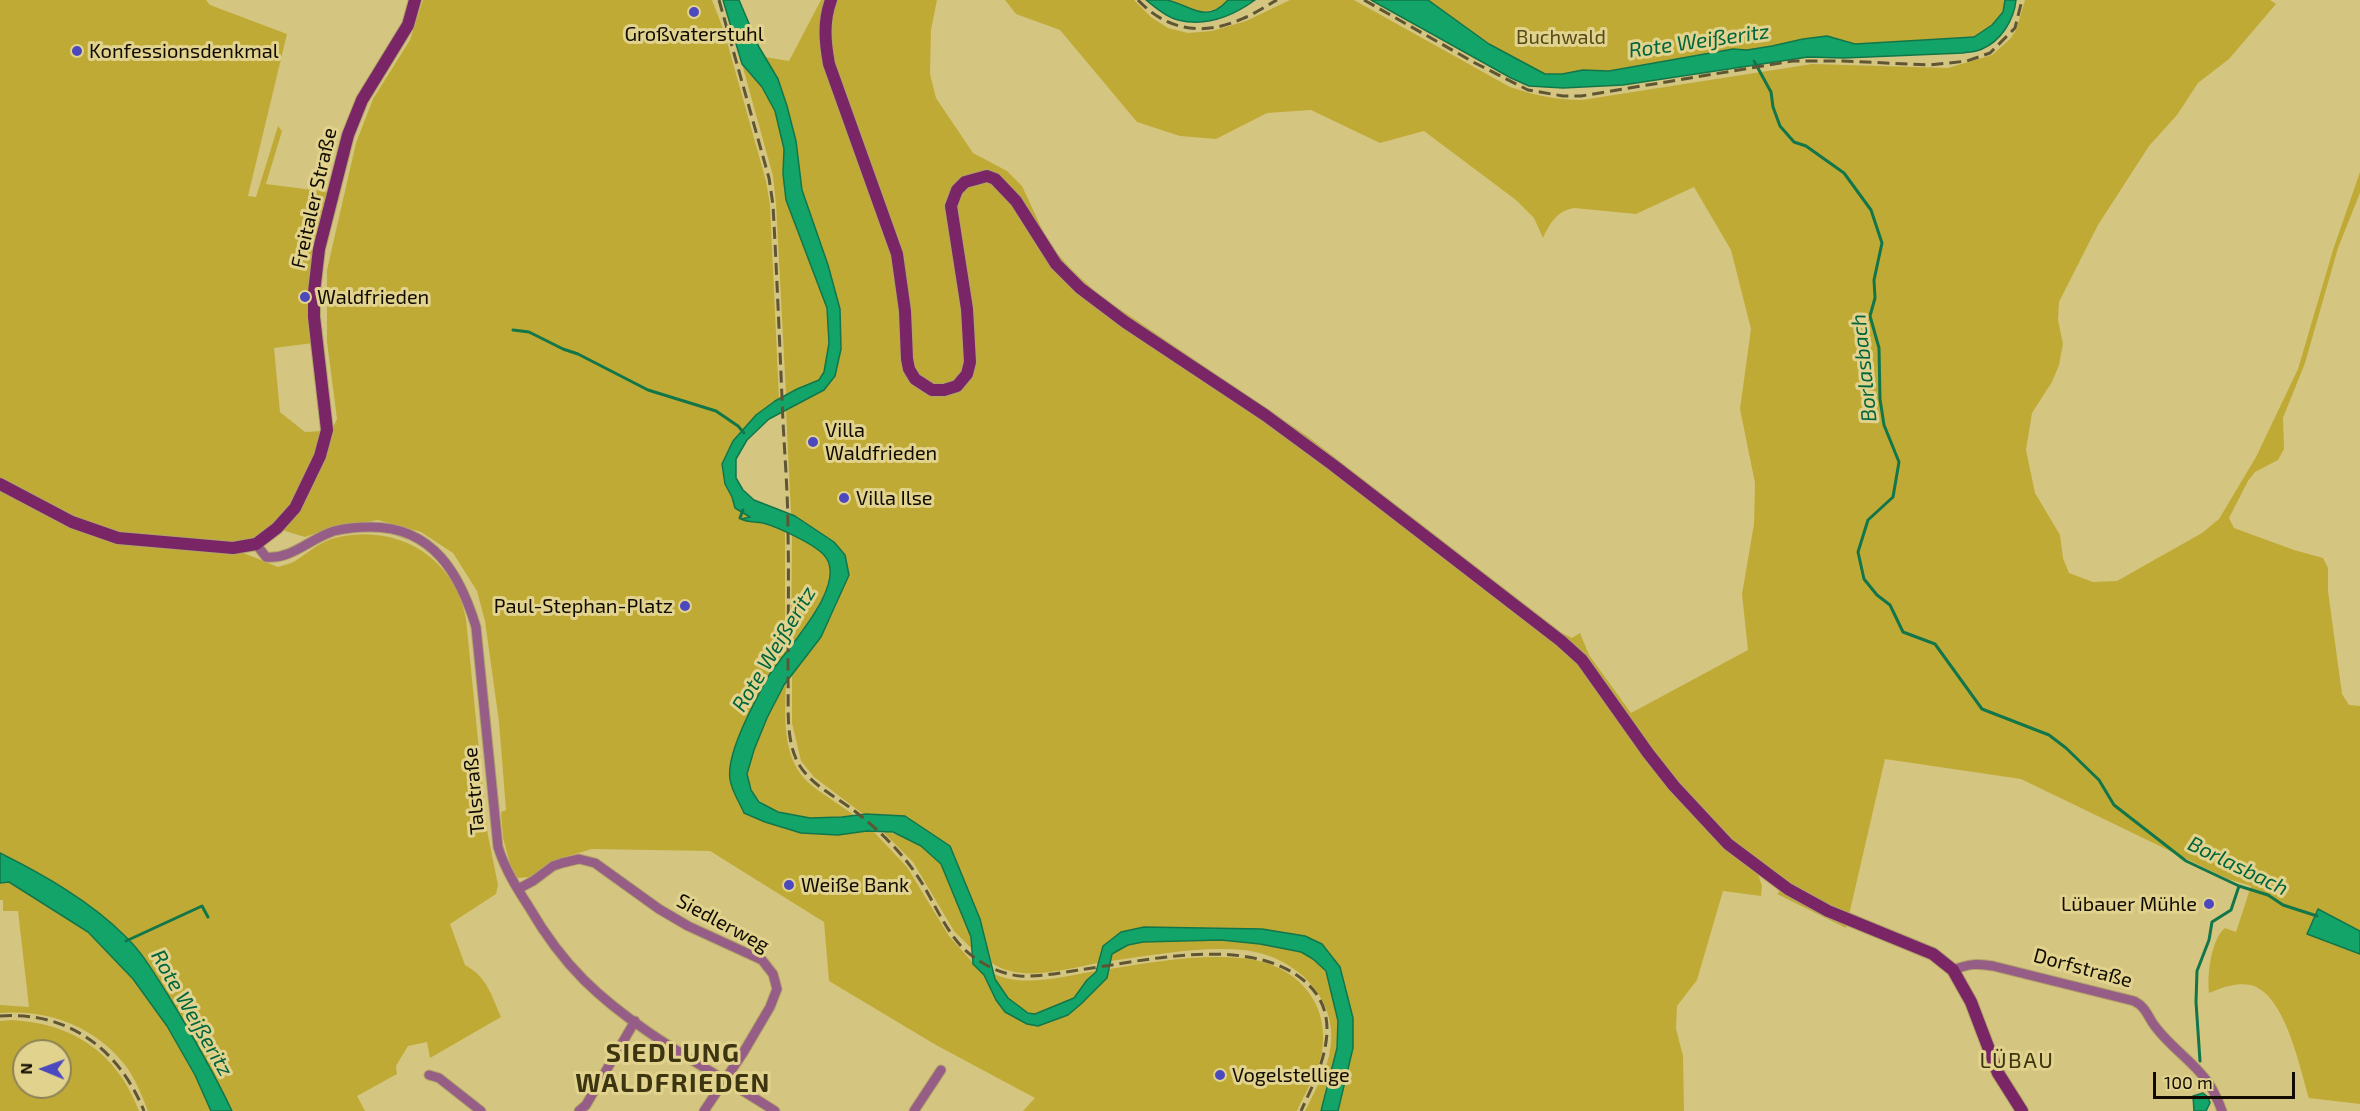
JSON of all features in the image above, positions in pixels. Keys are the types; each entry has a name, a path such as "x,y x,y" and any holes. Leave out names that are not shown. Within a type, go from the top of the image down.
{"street":[{"name":"Freitaler Straße","path":"256,544 278,528 295,508 320,456 327,430 314,317 314,292 320,249 355,114 408,25 415,0"},
{"path":"831,0 825,22 825,43 829,64 857,148 897,254 905,311 907,359 909,369 915,378 932,390 944,390 957,386 967,374 970,362 970,338 951,206 957,190 965,182 987,176 995,179 1016,201 1056,264 1080,288 1125,322 1265,415 1333,465 1561,641 1582,660 1648,753 1699,815 1728,844 1788,889 1828,911 1933,954 1953,970 1971,1002 1998,1073 2022,1111"},
{"path":"0,484 91,531 118,538 233,548 256,544"},
{"name":"Talstraße","path":"256,544 266,557 276,558 288,555 333,531 354,527 385,527 409,533 434,550 454,573 467,598 478,638 498,847 505,868 545,935 583,979 609,1003 775,1111"},
{"name":"Siedlerweg","path":"518,889 553,866 579,859 595,863 659,909 688,926 762,960 773,974 777,989 770,1007 704,1111"},
{"name":"Dorfstraße","path":"1953,970 1967,964 1979,963 2143,1005 2153,1023 2208,1083 2222,1111"},
{"path":"579,1111 586,1105 635,1021"},
{"path":"914,1111 941,1070"},
{"path":"429,1075 440,1078 481,1111"}],"green space":[{"path":"0,0 206,0 210,5 287,34 248,196 256,197 278,126 282,131 266,184 328,192 313,343 274,348 280,412 305,432 322,431 305,479 285,515 257,537 225,544 100,530 0,480"},
{"path":"423,0 712,0 724,31 766,181 770,205 779,398 722,464 725,484 735,508 751,517 741,519 785,532 785,654 769,676 734,750 730,780 744,813 873,831 907,867 949,936 984,975 996,1000 1005,1012 1027,1024 1068,1015 1107,978 1109,969 1175,959 1208,957 1241,958 1276,967 1304,987 1314,1000 1323,1033 1320,1060 1297,1111 1023,1111 1035,1098 936,1045 829,981 824,922 710,851 592,849 552,861 530,877 518,878 513,874 503,838 501,812 506,810 499,722 485,621 477,591 453,553 421,532 378,520 330,528 305,537 282,530 337,419 327,342 327,270 356,143 373,99 410,40"},
{"path":"821,0 937,0 931,30 930,74 936,98 973,153 1007,171 1022,186 1049,244 1071,269 1099,295 1307,436 1562,633 1572,638 1580,633 1589,655 1631,713 1748,650 1742,594 1754,524 1755,483 1740,409 1751,329 1731,250 1694,187 1636,214 1574,208 1568,210 1555,218 1543,238 1534,218 1516,200 1424,131 1380,143 1311,110 1267,113 1216,139 1180,136 1137,122 1060,30 1016,14 1005,0 1134,0 1151,17 1168,28 1188,33 1212,31 1246,21 1290,0 1354,0 1510,87 1545,96 1582,100 1812,64 1948,68 1992,55 2010,39 2016,30 2025,0 2270,0 2276,4 2229,59 2198,83 2177,115 2149,146 2098,225 2059,302 2058,320 2063,344 2059,365 2052,382 2032,413 2026,450 2035,493 2060,535 2063,558 2069,573 2093,582 2117,581 2202,533 2219,519 2256,457 2298,369 2333,250 2360,172 2360,193 2338,248 2305,363 2283,418 2284,449 2278,460 2255,472 2229,518 2234,528 2323,558 2328,568 2328,591 2342,694 2349,705 2360,706 2360,931 2318,909 2307,934 2360,953 2360,1104 2309,1098 2296,1051 2282,1016 2262,991 2250,985 2239,984 2209,993 2209,967 2216,940 2225,928 2236,932 2251,886 2228,879 2021,779 1885,759 1846,928 1777,894 1781,890 1758,874 1762,886 1761,896 1723,891 1697,980 1677,1006 1676,1029 1683,1056 1684,1111 1338,1111 1353,1048 1322,944 1144,927 1120,933 1114,937 1105,947 1098,963 1058,971 1030,973 1004,969 992,963 980,919 950,846 885,814 863,814 814,777 801,761 792,723 792,675 821,637 837,604 834,542 791,514 786,410 823,390 841,349 840,309 828,265 802,190 796,141 787,106 778,79 765,57 789,61"},
{"path":"1169,0 1228,0 1214,10 1199,11 1191,10"},
{"name":"Buchwald","path":"1428,0 2005,0 2003,12 1992,25 1974,37 1855,44 1827,36 1747,50 1733,49 1609,71 1583,70 1545,74 1489,44"},
{"path":"742,64 762,87 775,111 784,149 783,174 827,308 829,344 824,373 819,380 786,394 773,176"},
{"path":"0,489 92,536 119,542 241,552 278,567 295,561 327,541 361,534 403,541 421,550 437,563 450,579 460,597 466,619 487,830 498,885 496,894 450,924 465,965 483,981 501,1017 430,1058 427,1042 408,1046 396,1066 397,1074 357,1096 365,1111 232,1111 183,1021 147,962 131,942 82,900 0,853"},
{"path":"792,535 813,546 824,555 829,564 830,576 821,602 791,645"},
{"path":"786,683 787,736 794,762 810,784 855,816 807,818 790,816 762,803 753,791 748,776 752,756 769,715"},
{"path":"883,832 908,838 937,859 958,901 971,937 972,949 954,931 913,862"},
{"path":"9,882 88,932 133,979 167,1026 195,1075 211,1111 148,1111 129,1070 113,1051 85,1030 52,1017 18,1012 0,1013 0,1005 29,1007 18,911 3,911 3,900 0,900 0,883"},
{"path":"1221,940 1260,944 1301,952 1326,971 1338,1021 1337,1048 1321,1111 1305,1111 1322,1077 1329,1056 1331,1036 1329,1017 1322,999 1297,971 1262,954 1227,949 1177,952 1111,961 1112,954 1128,945 1143,942"},
{"path":"1096,971 1074,998 1035,1014 1021,1009 1009,1000 999,988 994,974 1031,981"},
{"path":"11,1020 54,1027 90,1045 118,1073 139,1111 0,1111 0,1021"}],"shaded area":[{"path":"723,0 739,0 759,47 778,79 796,141 802,190 828,265 840,309 841,349 835,376 824,390 769,419 747,440 736,459 736,478 743,490 754,500 795,516 834,542 845,555 849,575 821,637 784,685 767,718 747,774 751,790 759,802 778,812 810,818 866,814 905,816 950,846 980,919 995,979 1008,998 1028,1013 1035,1014 1074,998 1096,972 1103,946 1121,932 1144,927 1262,929 1305,936 1322,944 1340,967 1353,1018 1353,1048 1338,1111 1321,1111 1337,1048 1338,1021 1326,971 1301,952 1260,944 1221,940 1143,942 1128,945 1112,954 1107,978 1068,1015 1038,1026 1027,1024 1005,1012 996,1000 984,975 973,964 971,937 941,864 921,846 893,832 867,831 838,835 801,833 744,813 730,779 732,755 749,713 768,677 812,618 822,600 829,583 830,568 824,555 804,541 770,525 741,519 750,517 735,508 725,484 722,464 733,441 756,415 775,401 819,380 824,372 829,343 827,308 786,200 783,174 784,149 775,111 762,87 742,64"},
{"path":"1146,0 1166,0 1204,12 1220,8 1228,0 1255,0 1219,19 1188,22 1174,19"},
{"path":"1371,0 1428,0 1489,44 1545,74 1562,74 1583,70 1609,71 1733,49 1747,50 1827,36 1855,44 1974,37 1992,25 2003,12 2005,0 2016,0 2013,15 2001,35 1989,45 1975,51 1844,58 1808,57 1623,85 1563,88 1529,86 1511,78"},
{"path":"0,853 82,900 111,923 131,943 148,964 177,1009 232,1111 211,1111 195,1075 167,1026 133,979 88,932 9,882 0,883"},
{"path":"2318,909 2360,931 2360,954 2307,934"},
{"path":"2203,1093 2208,1097 2210,1103 2206,1111 2194,1111 2193,1096"}],"waterway":[{"name":"Borlasbach","path":"1754,61 1771,92 1773,107 1780,126 1794,142 1806,146 1844,173 1871,210 1882,243 1874,280 1875,298 1870,316 1879,348 1880,399 1884,425 1899,462 1893,497 1868,520 1858,552 1864,579 1877,595 1890,605 1903,632 1935,644 1982,709 2049,735 2099,780 2114,805 2186,861 2239,886 2268,895 2283,905 2317,916"},
{"path":"513,330 529,332 648,390 716,411 744,433"},
{"path":"740,518 743,510"},
{"path":"2200,1061 2196,1002 2197,971 2209,940 2212,922 2231,910 2239,886"},
{"path":"126,941 202,906 208,917"}],"railway":[{"path":"719,0 769,178 773,205 788,506 789,722 791,743 798,763 815,783 852,809 889,842 913,870 956,940 974,958 996,970 1012,975 1034,976 1164,957 1224,954 1253,958 1279,966 1302,979 1316,993 1324,1009 1327,1026 1322,1061 1301,1111"},
{"path":"1138,0 1150,11 1174,25 1201,29 1229,24 1277,0"},
{"path":"1364,0 1475,63 1528,90 1563,96 1581,96 1793,61 1930,65 1967,61 1990,53 2015,28 2022,0"},
{"path":"0,1016 25,1016 48,1020 88,1038 121,1069 144,1111"}],"place":[{"name":"Großvaterstuhl","path":"694,12"},
{"name":"Konfessionsdenkmal","path":"77,51"},
{"name":"Waldfrieden","path":"305,297"},
{"name":"Villa Waldfrieden","path":"813,442"},
{"name":"Villa Ilse","path":"844,498"},
{"name":"Paul-Stephan-Platz","path":"685,606"},
{"name":"Weiße Bank","path":"789,885"},
{"name":"Lübauer Mühle","path":"2209,904"},
{"name":"Vogelstellige","path":"1220,1075"}],"district":[{"name":"LÜBAU","path":"2017,1061"},
{"name":"SIEDLUNG WALDFRIEDEN","path":"673,1068"}],"water label":[{"name":"Rote Weißeritz","path":"1699,41"},
{"name":"Rote Weißeritz","path":"774,649"},
{"name":"Rote Weißeritz","path":"192,1013"}]}
